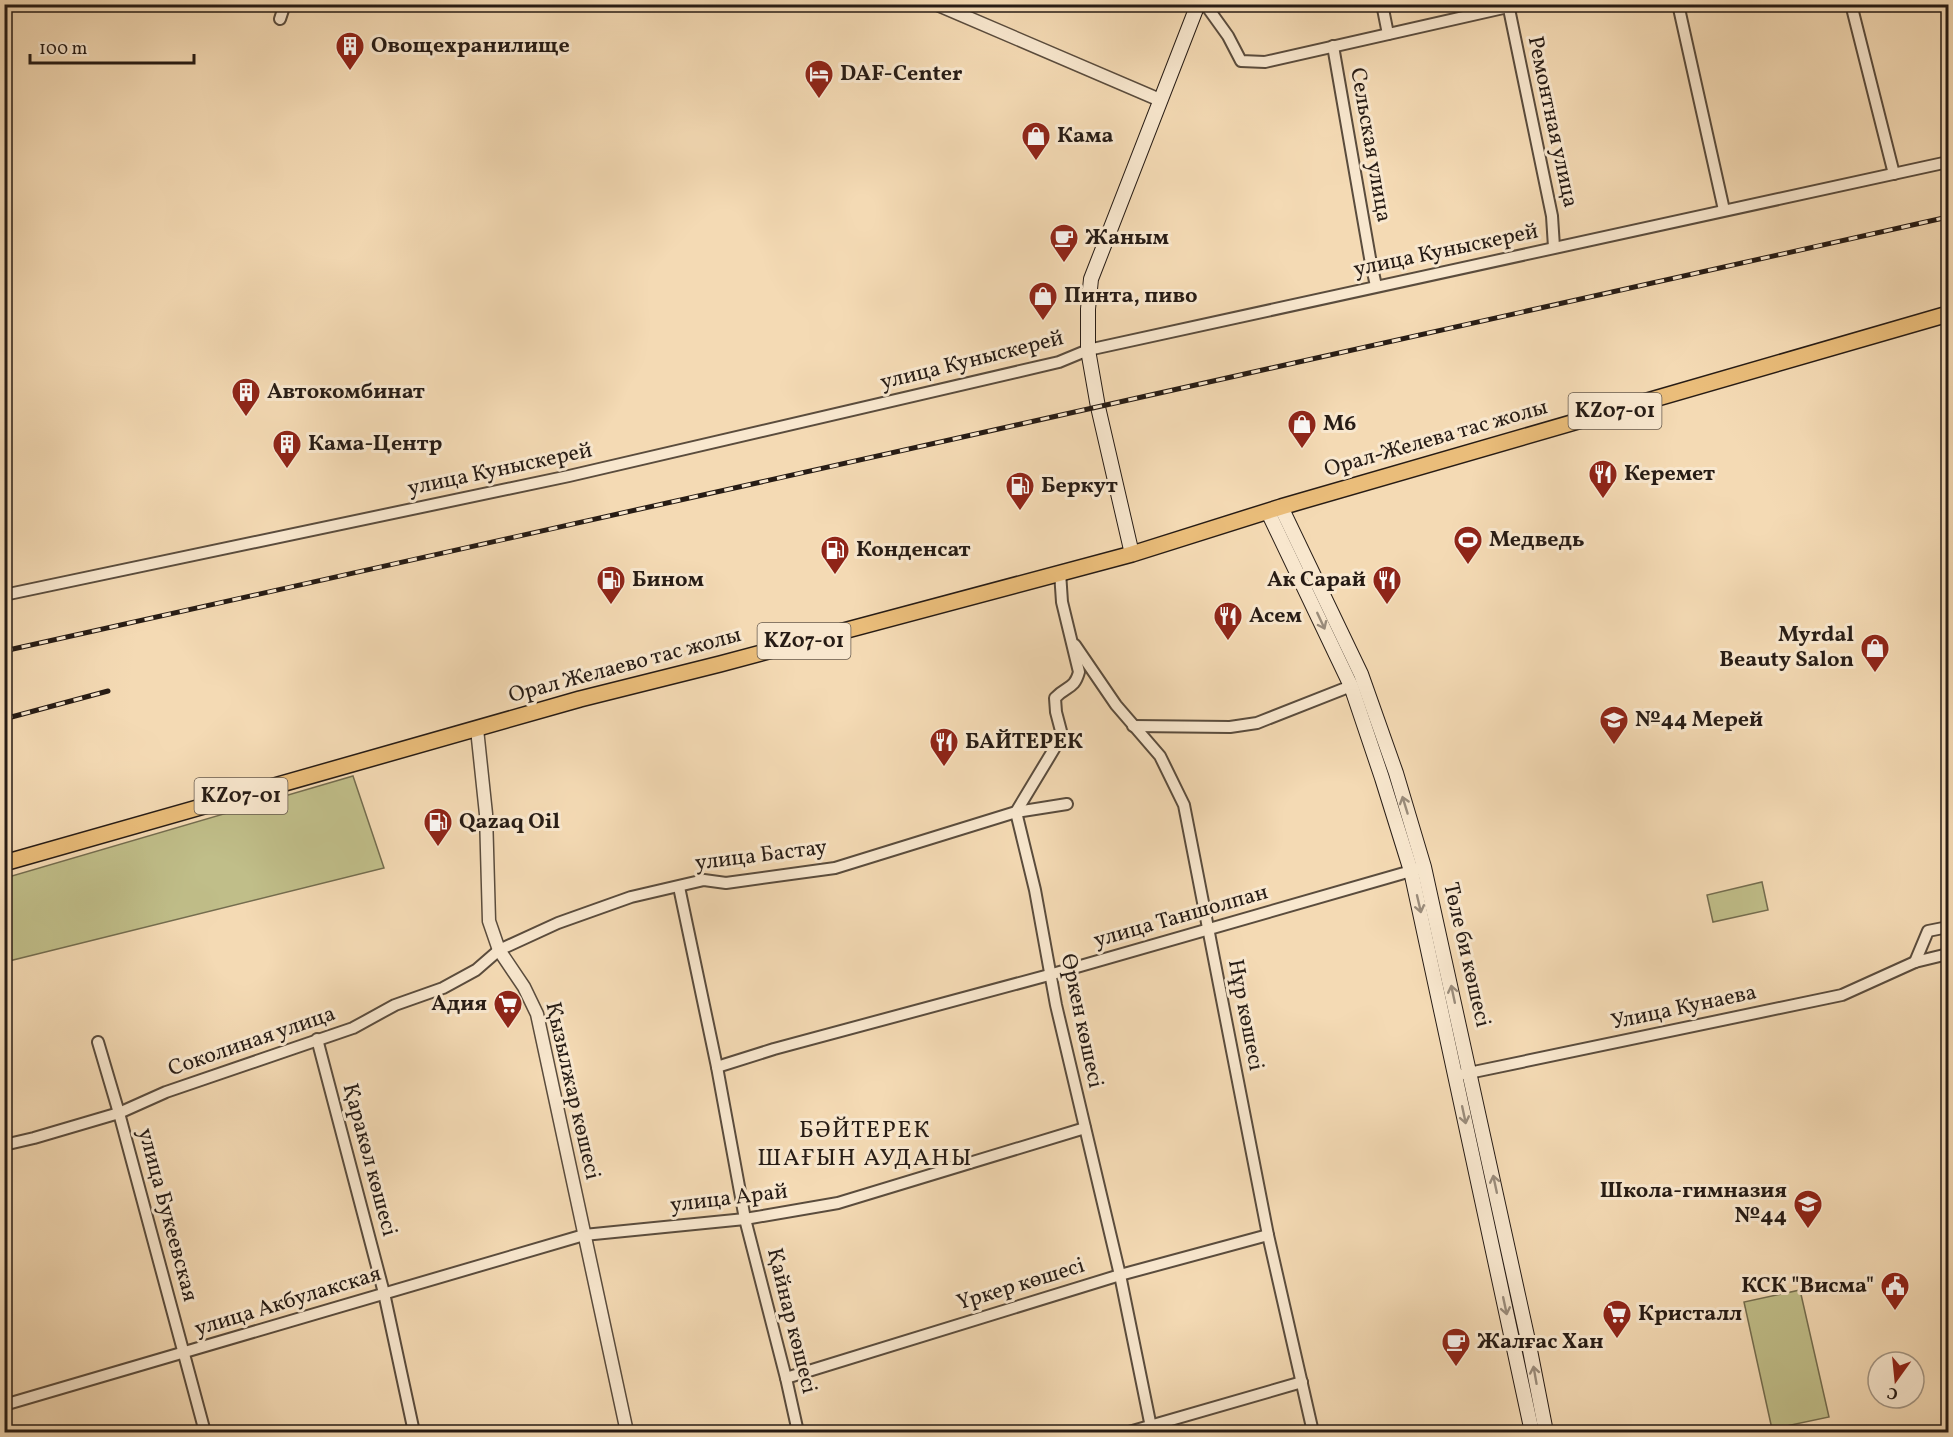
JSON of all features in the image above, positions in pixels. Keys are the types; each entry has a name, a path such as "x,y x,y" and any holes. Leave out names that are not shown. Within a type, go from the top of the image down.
{"main road":[{"path":"1132,554 1098,407 1088,350 1091,279 1198,4"},
{"name":"Орал-Желева тас жолы","path":"1275,509 1948,314"},
{"name":"KZ07-01","path":"1132,554 1275,509"},
{"name":"Төле би көшесі","path":"1275,509 1351,686 1418,869 1456,1076 1532,1432"},
{"name":"Төле би көшесі","path":"1275,509 1361,674 1396,773 1418,869 1471,1072 1546,1432"},
{"name":"Орал Желаево тас жолы","path":"477,729 580,699 1132,554"},
{"name":"KZ07-01","path":"4,863 477,729"}],"street":[{"path":"280,19 285,4"},
{"path":"936,4 1160,100"},
{"path":"1205,4 1228,36 1241,61 1265,62 1521,4"},
{"path":"1382,4 1388,34"},
{"path":"1678,4 1724,210"},
{"path":"1851,4 1894,174"},
{"name":"Ремонтная улица","path":"1508,6 1552,216 1554,247"},
{"name":"Сельская улица","path":"1333,46 1376,286"},
{"name":"улица Куныскерей","path":"4,595 569,476 1059,362 1088,350 1948,162"},
{"path":"1016,812 1054,749 1061,731 1055,698 1076,682 1079,672 1062,602 1060,572"},
{"name":"Нұр көшесі","path":"1070,637 1116,705 1160,756 1184,805 1268,1235 1313,1432"},
{"path":"1133,726 1230,727 1257,723 1351,686"},
{"name":"Қызылжар көшесі","path":"477,729 486,814 489,921 499,950 524,987 537,1014 627,1432"},
{"name":"улица Бастау","path":"499,950 558,923 632,897 704,880 726,883 835,868 1016,812 1067,804"},
{"name":"Өркен көшесі","path":"1016,812 1035,890 1049,975 1120,1275 1151,1429"},
{"name":"улица Таншолпан","path":"717,1066 1049,975 1418,869"},
{"name":"Қайнар көшесі","path":"679,887 717,1066 745,1219 798,1432"},
{"path":"1915,962 1928,931 1948,927"},
{"name":"Соколиная улица","path":"4,1144 34,1138 119,1113 166,1092 353,1028 394,1005 443,988 476,970 499,950"},
{"name":"Улица Кунаева","path":"1456,1076 1842,995 1915,962 1948,954"},
{"name":"Қаракөл көшесі","path":"317,1039 384,1293 414,1432"},
{"name":"улица Букеевская","path":"98,1042 205,1432"},
{"name":"улица Арай","path":"584,1235 745,1219 838,1203 1085,1128"},
{"name":"улица Акбулакская","path":"4,1405 584,1235"},
{"name":"Үркер көшесі","path":"786,1378 1120,1275 1268,1235"},
{"path":"1129,1432 1151,1429 1302,1382"}],"shaded area":[{"path":"353,776 384,868 5,962 5,878"},
{"path":"1762,882 1768,910 1713,922 1707,895"},
{"path":"1468,1105 1471,1105 1529,1378 1526,1378"},
{"path":"1800,1290 1829,1417 1772,1429 1744,1302"}],"railway":[{"path":"4,651 1948,217"},
{"path":"4,719 108,691"}],"place":[{"name":"Овощехранилище","path":"350,72"},
{"name":"DAF-Center","path":"819,100"},
{"name":"Кама","path":"1036,162"},
{"name":"Жаным","path":"1064,264"},
{"name":"Пинта, пиво","path":"1043,322"},
{"name":"Автокомбинат","path":"246,418"},
{"name":"М6","path":"1302,450"},
{"name":"Кама-Центр","path":"287,470"},
{"name":"Керемет","path":"1603,500"},
{"name":"Беркут","path":"1020,512"},
{"name":"Медведь","path":"1468,566"},
{"name":"Конденсат","path":"835,576"},
{"name":"Бином","path":"611,606"},
{"name":"Ак Сарай","path":"1387,606"},
{"name":"Асем","path":"1228,642"},
{"name":"Myrdal Beauty Salon","path":"1875,674"},
{"name":"№44 Мерей","path":"1614,746"},
{"name":"БАЙТЕРЕК","path":"944,768"},
{"name":"Qazaq Oil","path":"438,848"},
{"name":"Адия","path":"508,1030"},
{"name":"Школа-гимназия №44","path":"1808,1230"},
{"name":"КСК \"Висма\"","path":"1895,1312"},
{"name":"Кристалл","path":"1617,1340"},
{"name":"Жалғас Хан","path":"1456,1368"}],"district":[{"name":"БӘЙТЕРЕК ШАҒЫН АУДАНЫ","path":"865,1145"}]}
